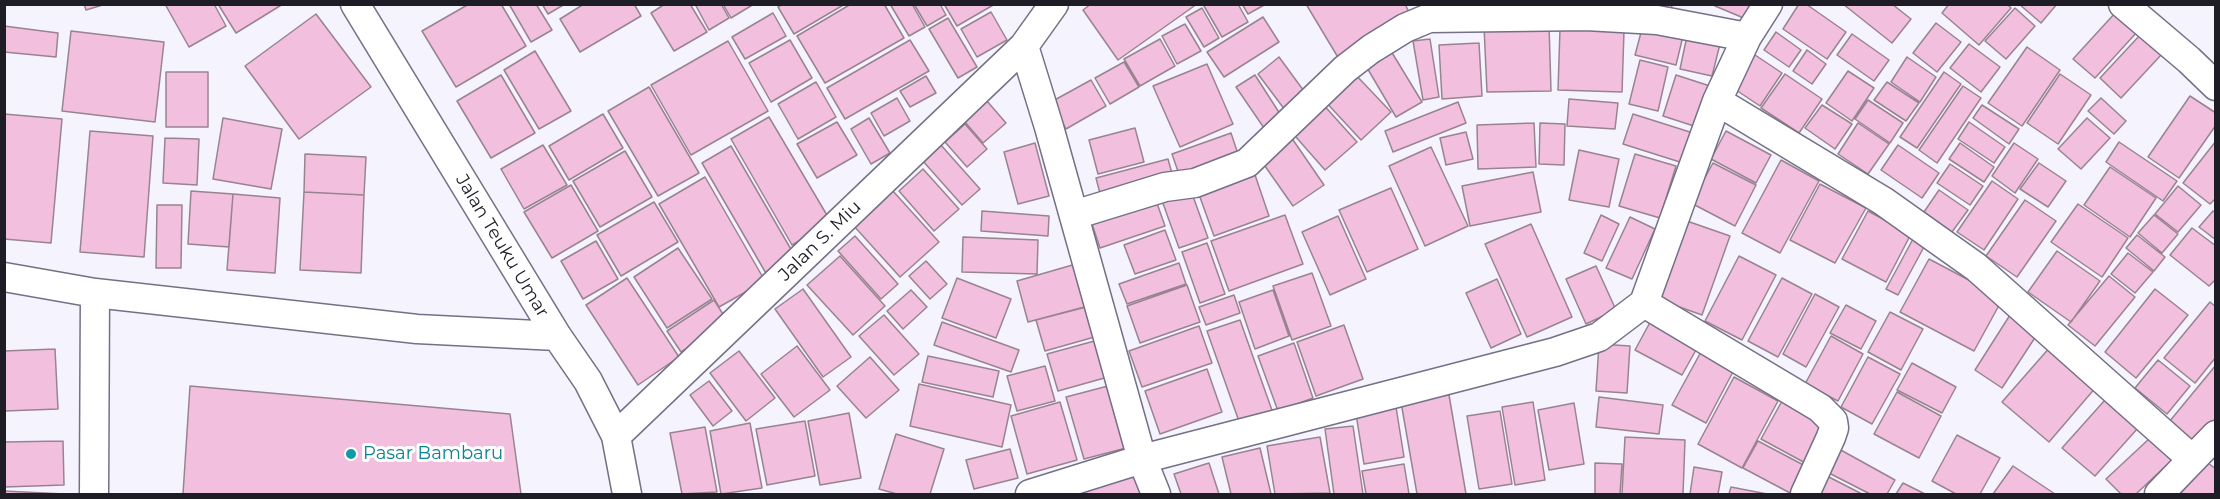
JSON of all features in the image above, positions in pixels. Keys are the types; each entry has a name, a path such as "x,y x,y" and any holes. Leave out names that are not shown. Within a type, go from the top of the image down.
{"street":[{"name":"Jalan Teuku Umar","path":"355,4 557,336 588,381 616,436 627,495"},
{"name":"Jalan S. Miu","path":"616,436 1024,46 1054,4"},
{"path":"1030,495 1142,459 1555,352 1599,337 1644,303 1717,101 1748,37 1768,4"},
{"path":"2123,4 2216,86"},
{"path":"1074,215 1165,187 1195,183 1247,163 1345,69 1371,49 1405,28 1429,18 1474,11 1657,20 1748,37"},
{"path":"1024,46 1142,459 1156,495"},
{"path":"1717,101 1883,201 1976,267 2192,459"},
{"path":"4,277 95,293 417,329 557,336"},
{"path":"94,495 95,293"},
{"path":"1644,303 1820,408 1833,421 1834,428 1831,437 1805,495"},
{"path":"2159,495 2216,435"}],"building":[{"path":"84,4 106,4 86,10"},
{"path":"165,4 214,4 226,26 189,47"},
{"path":"218,4 283,4 236,33"},
{"path":"469,4 501,4 526,46 456,87 422,31"},
{"path":"509,4 536,4 552,30 531,42"},
{"path":"542,4 565,4 548,14"},
{"path":"584,4 634,4 641,16 580,52 560,19"},
{"path":"665,4 690,4 707,32 674,51 651,13"},
{"path":"695,4 721,4 729,18 709,30"},
{"path":"723,4 754,4 731,18"},
{"path":"783,4 845,4 794,34 778,7"},
{"path":"851,4 884,4 904,38 825,83 797,36"},
{"path":"890,4 912,4 925,27 909,36"},
{"path":"914,4 940,4 946,15 927,26"},
{"path":"944,4 995,4 957,26"},
{"path":"1091,4 1197,4 1118,60 1083,10"},
{"path":"1206,4 1238,4 1248,22 1222,37 1204,6"},
{"path":"1242,4 1266,4 1248,14"},
{"path":"1306,4 1405,4 1411,16 1339,59"},
{"path":"1629,4 1672,4 1671,14"},
{"path":"1715,4 1752,4 1746,19 1715,6"},
{"path":"1799,4 1806,4 1846,32 1827,59 1783,29"},
{"path":"1843,4 1892,4 1911,19 1892,43"},
{"path":"1949,4 2007,4 2011,8 1979,45 1942,13"},
{"path":"2019,4 2057,4 2041,23"},
{"path":"1202,8 1219,38 1204,47 1186,17"},
{"path":"2015,8 2035,26 2006,59 1985,41"},
{"path":"991,12 1007,40 977,57 961,29"},
{"path":"2116,12 2138,31 2095,78 2073,59"},
{"path":"773,13 786,36 745,59 732,37"},
{"path":"316,14 371,87 299,139 245,66"},
{"path":"1263,17 1279,42 1224,77 1207,52"},
{"path":"948,18 977,67 958,78 929,29"},
{"path":"1936,23 1961,42 1937,72 1913,53"},
{"path":"1185,24 1201,51 1177,64 1162,36"},
{"path":"1549,24 1551,91 1487,92 1484,26"},
{"path":"1643,25 1683,36 1676,65 1635,55"},
{"path":"4,26 58,33 56,57 4,52"},
{"path":"1560,29 1624,31 1622,92 1558,90"},
{"path":"71,31 164,42 155,122 62,111"},
{"path":"1776,32 1801,50 1789,67 1764,50"},
{"path":"1852,34 1889,60 1874,81 1837,55"},
{"path":"2141,34 2162,54 2121,98 2100,78"},
{"path":"1687,36 1720,44 1712,76 1680,69"},
{"path":"1160,39 1175,66 1140,86 1124,59"},
{"path":"1430,39 1439,97 1423,100 1413,41"},
{"path":"790,40 812,78 771,102 749,63"},
{"path":"910,40 929,71 845,119 827,88"},
{"path":"728,41 768,111 691,155 651,85"},
{"path":"1479,43 1482,96 1442,99 1439,45"},
{"path":"1969,44 2000,67 1981,92 1950,68"},
{"path":"2027,47 2060,70 2022,126 1988,103"},
{"path":"1807,50 1826,64 1812,84 1793,71"},
{"path":"535,51 571,111 539,129 504,70"},
{"path":"1391,51 1422,102 1396,117 1366,66"},
{"path":"1755,55 1782,73 1760,106 1733,88"},
{"path":"1279,57 1309,98 1288,114 1258,74"},
{"path":"1907,57 1936,77 1920,102 1891,82"},
{"path":"1640,60 1668,67 1658,111 1629,104"},
{"path":"1124,62 1139,87 1110,104 1095,78"},
{"path":"1207,64 1233,124 1180,147 1153,86"},
{"path":"1352,71 1391,112 1361,140 1323,99"},
{"path":"1848,71 1874,88 1852,121 1826,103"},
{"path":"166,72 208,72 208,127 166,127"},
{"path":"1944,72 1961,84 1917,148 1900,137"},
{"path":"1785,74 1822,99 1799,133 1761,108"},
{"path":"2060,74 2091,95 2058,144 2027,123"},
{"path":"501,75 535,133 491,158 457,101"},
{"path":"1255,75 1282,117 1264,128 1236,87"},
{"path":"1676,75 1710,86 1697,127 1663,116"},
{"path":"926,76 936,93 910,107 900,91"},
{"path":"1091,80 1106,106 1066,129 1051,102"},
{"path":"816,82 836,117 798,139 778,104"},
{"path":"1887,82 1919,103 1906,121 1874,100"},
{"path":"1963,86 1981,98 1937,163 1919,150"},
{"path":"649,87 699,173 658,196 608,111"},
{"path":"980,93 1006,123 983,143 958,114"},
{"path":"2190,96 2216,113 2216,125 2179,178 2148,157"},
{"path":"897,98 910,121 884,136 871,113"},
{"path":"2101,98 2126,121 2114,134 2088,111"},
{"path":"1569,99 1618,103 1615,129 1567,126"},
{"path":"1868,100 1903,123 1890,143 1855,119"},
{"path":"1320,101 1357,142 1325,170 1288,128"},
{"path":"1458,102 1466,123 1393,152 1385,131"},
{"path":"1822,105 1852,124 1835,149 1805,128"},
{"path":"1982,105 2019,129 2009,144 1973,118"},
{"path":"4,114 62,119 51,243 4,239"},
{"path":"603,114 623,148 569,180 549,146"},
{"path":"1633,114 1693,133 1683,163 1623,144"},
{"path":"769,117 831,222 792,245 731,139"},
{"path":"223,118 282,129 271,189 213,179"},
{"path":"869,118 890,153 871,164 851,129"},
{"path":"2087,118 2110,138 2081,169 2058,149"},
{"path":"837,122 857,155 817,178 797,144"},
{"path":"1969,122 2005,147 1994,163 1958,139"},
{"path":"1534,123 1536,167 1478,169 1477,125"},
{"path":"1540,123 1565,124 1564,165 1539,164"},
{"path":"1858,123 1889,144 1868,174 1838,154"},
{"path":"965,124 987,149 967,167 945,142"},
{"path":"1135,128 1144,162 1098,174 1089,140"},
{"path":"90,131 153,136 144,257 80,252"},
{"path":"1726,131 1771,155 1756,183 1711,159"},
{"path":"1466,132 1473,159 1446,165 1440,138"},
{"path":"1231,133 1241,163 1182,183 1172,154"},
{"path":"1291,137 1324,185 1293,206 1260,159"},
{"path":"165,138 199,139 197,185 163,183"},
{"path":"2216,141 2216,198 2210,204 2183,183"},
{"path":"2119,142 2177,181 2163,201 2106,162"},
{"path":"1035,143 1049,196 1018,204 1004,152"},
{"path":"1960,143 1994,167 1984,182 1949,159"},
{"path":"2014,143 2038,159 2015,193 1992,176"},
{"path":"940,144 980,189 962,205 922,160"},
{"path":"543,145 567,185 524,209 501,169"},
{"path":"1898,145 1939,173 1922,198 1881,170"},
{"path":"731,146 796,258 767,275 702,163"},
{"path":"1431,147 1468,226 1425,246 1389,166"},
{"path":"1579,150 1619,159 1609,207 1569,200"},
{"path":"625,151 652,197 600,227 573,181"},
{"path":"305,154 366,157 364,195 304,192"},
{"path":"1635,154 1676,166 1660,218 1619,206"},
{"path":"1168,159 1174,181 1102,201 1096,178"},
{"path":"1781,160 1819,181 1780,253 1742,233"},
{"path":"1713,163 1756,185 1735,226 1691,203"},
{"path":"2039,163 2066,181 2048,207 2020,189"},
{"path":"1950,164 1983,186 1970,205 1937,183"},
{"path":"2110,167 2156,198 2130,237 2084,205"},
{"path":"923,169 959,209 934,231 899,191"},
{"path":"1253,169 1269,216 1214,236 1197,189"},
{"path":"1533,172 1541,212 1470,226 1462,186"},
{"path":"705,177 765,281 719,307 659,204"},
{"path":"1992,181 2018,199 1984,250 1957,232"},
{"path":"1820,184 1866,208 1835,263 1790,240"},
{"path":"571,185 598,231 552,258 524,212"},
{"path":"1189,185 1208,238 1179,248 1160,195"},
{"path":"2178,186 2201,205 2178,232 2155,214"},
{"path":"1391,188 1418,249 1367,272 1339,210"},
{"path":"892,190 939,242 900,277 853,225"},
{"path":"1939,190 1968,210 1952,232 1924,212"},
{"path":"191,191 233,194 229,247 188,244"},
{"path":"304,192 364,195 361,273 300,270"},
{"path":"1153,192 1165,226 1100,248 1089,215"},
{"path":"233,194 280,198 275,273 227,270"},
{"path":"2025,200 2056,221 2017,277 1986,256"},
{"path":"654,202 678,242 621,276 597,235"},
{"path":"2078,204 2128,238 2102,277 2051,242"},
{"path":"157,205 182,205 181,268 156,268"},
{"path":"982,211 1049,216 1048,236 981,231"},
{"path":"1868,211 1911,234 1886,282 1842,259"},
{"path":"2213,211 2216,213 2216,240 2199,227"},
{"path":"1285,215 1303,264 1229,291 1211,241"},
{"path":"1601,215 1619,224 1602,261 1584,253"},
{"path":"2154,215 2178,234 2162,253 2138,233"},
{"path":"1338,216 1366,279 1330,295 1302,232"},
{"path":"1630,217 1655,229 1632,279 1606,268"},
{"path":"1684,220 1730,236 1702,315 1657,299"},
{"path":"1531,224 1572,317 1527,337 1485,244"},
{"path":"2192,228 2216,246 2216,279 2209,286 2170,255"},
{"path":"1165,230 1176,260 1135,274 1124,245"},
{"path":"2137,235 2165,257 2154,271 2126,248"},
{"path":"855,236 898,284 881,299 838,251"},
{"path":"963,237 1038,240 1037,274 962,272"},
{"path":"1913,239 1925,245 1898,295 1886,289"},
{"path":"596,241 618,279 583,299 561,261"},
{"path":"1207,243 1225,294 1200,303 1182,252"},
{"path":"678,248 712,299 667,328 634,277"},
{"path":"2057,251 2100,281 2071,322 2028,292"},
{"path":"2128,253 2153,272 2135,293 2111,274"},
{"path":"840,256 885,306 853,335 807,285"},
{"path":"1739,256 1776,275 1742,340 1705,321"},
{"path":"1929,259 2003,298 1974,351 1900,312"},
{"path":"926,261 947,284 930,299 909,276"},
{"path":"1179,263 1186,284 1127,304 1119,284"},
{"path":"1076,264 1088,306 1028,322 1017,281"},
{"path":"1596,266 1616,310 1586,324 1566,279"},
{"path":"1312,273 1331,326 1292,340 1273,286"},
{"path":"2109,276 2135,297 2095,346 2068,325"},
{"path":"627,278 679,357 638,385 586,305"},
{"path":"957,278 1011,299 996,338 942,318"},
{"path":"1782,278 1812,294 1778,357 1748,341"},
{"path":"1497,279 1521,334 1491,348 1466,293"},
{"path":"1187,285 1200,322 1140,343 1127,306"},
{"path":"803,289 851,357 823,377 775,309"},
{"path":"2155,289 2188,315 2136,378 2105,352"},
{"path":"911,290 927,307 903,329 887,311"},
{"path":"1273,290 1289,336 1255,349 1239,302"},
{"path":"1815,294 1839,307 1806,367 1783,354"},
{"path":"1234,295 1240,313 1206,325 1199,307"},
{"path":"714,300 728,322 681,352 667,331"},
{"path":"2210,302 2216,307 2216,357 2195,383 2164,358"},
{"path":"1846,305 1876,321 1861,349 1830,333"},
{"path":"1090,306 1098,336 1045,351 1036,320"},
{"path":"1890,312 1923,329 1901,370 1868,352"},
{"path":"884,315 919,354 894,375 859,336"},
{"path":"1654,315 1701,341 1682,375 1635,350"},
{"path":"2010,315 2038,333 2002,388 1975,370"},
{"path":"1240,320 1274,416 1241,427 1207,331"},
{"path":"942,322 1019,350 1011,372 934,345"},
{"path":"1344,325 1363,379 1316,396 1297,342"},
{"path":"1199,326 1212,363 1142,387 1129,351"},
{"path":"1831,336 1863,354 1838,401 1805,384"},
{"path":"1098,340 1108,377 1058,391 1047,354"},
{"path":"1294,343 1313,398 1278,411 1258,356"},
{"path":"1599,344 1630,346 1627,393 1596,391"},
{"path":"797,346 830,390 794,417 761,374"},
{"path":"2051,346 2097,386 2049,442 2002,402"},
{"path":"55,349 58,409 4,411 4,351"},
{"path":"1702,350 1735,368 1706,423 1672,405"},
{"path":"739,351 775,398 746,421 710,373"},
{"path":"928,356 999,371 993,397 922,382"},
{"path":"870,357 899,390 866,418 837,386"},
{"path":"1868,357 1900,374 1872,424 1841,407"},
{"path":"2158,360 2190,386 2167,414 2135,388"},
{"path":"1912,363 1956,387 1942,413 1897,390"},
{"path":"2216,365 2216,424 2198,445 2169,422"},
{"path":"1045,366 1055,401 1017,411 1007,376"},
{"path":"1207,369 1222,412 1160,434 1145,391"},
{"path":"1734,377 1778,401 1742,468 1698,444"},
{"path":"709,381 732,411 713,426 690,395"},
{"path":"919,384 1011,405 1002,447 910,426"},
{"name":"Pasar Bambaru","path":"190,386 510,414 521,494 183,494"},
{"path":"1108,386 1126,448 1084,459 1066,397"},
{"path":"1897,392 1941,416 1919,458 1874,434"},
{"path":"1449,395 1466,494 1417,494 1401,402"},
{"path":"1599,397 1663,405 1659,434 1596,427"},
{"path":"2105,400 2138,428 2095,476 2062,448"},
{"path":"1782,401 1830,427 1809,465 1761,439"},
{"path":"1060,402 1077,460 1027,474 1011,416"},
{"path":"1533,402 1545,480 1515,485 1502,407"},
{"path":"1574,403 1584,464 1549,470 1538,410"},
{"path":"1396,407 1404,457 1364,464 1356,414"},
{"path":"1500,411 1512,484 1479,489 1467,416"},
{"path":"849,413 861,478 820,485 808,421"},
{"path":"805,421 815,476 767,485 756,429"},
{"path":"750,423 762,488 721,494 710,431"},
{"path":"1353,426 1363,494 1334,494 1325,429"},
{"path":"705,427 717,492 682,494 670,433"},
{"path":"896,434 944,449 930,494 897,494 879,489"},
{"path":"1957,435 2000,458 1980,494 1956,494 1932,481"},
{"path":"1320,437 1330,493 1275,494 1267,446"},
{"path":"1625,437 1685,440 1683,494 1622,494"},
{"path":"2150,438 2172,460 2136,494 2121,494 2106,479"},
{"path":"63,441 64,485 4,487 4,442"},
{"path":"1758,441 1811,469 1792,494 1743,468"},
{"path":"1260,448 1271,494 1231,494 1222,457"},
{"path":"1010,449 1018,478 974,489 966,460"},
{"path":"1839,449 1895,480 1887,494 1870,494 1827,472"},
{"path":"1209,463 1219,494 1181,494 1174,474"},
{"path":"1595,463 1622,464 1620,494 1595,494"},
{"path":"2208,463 2216,469 2216,494 2180,494"},
{"path":"1404,464 1409,494 1366,494 1362,471"},
{"path":"2013,466 2055,494 1993,494"},
{"path":"1694,467 1722,472 1718,494 1690,494"},
{"path":"1136,475 1141,494 1084,494 1083,489"},
{"path":"1827,476 1862,494 1817,494"},
{"path":"1903,483 1925,494 1896,494"},
{"path":"1731,487 1767,494 1729,494"},
{"path":"4,491 64,494 4,494"}],"place":[{"name":"Pasar Bambaru","path":"351,454"}]}
